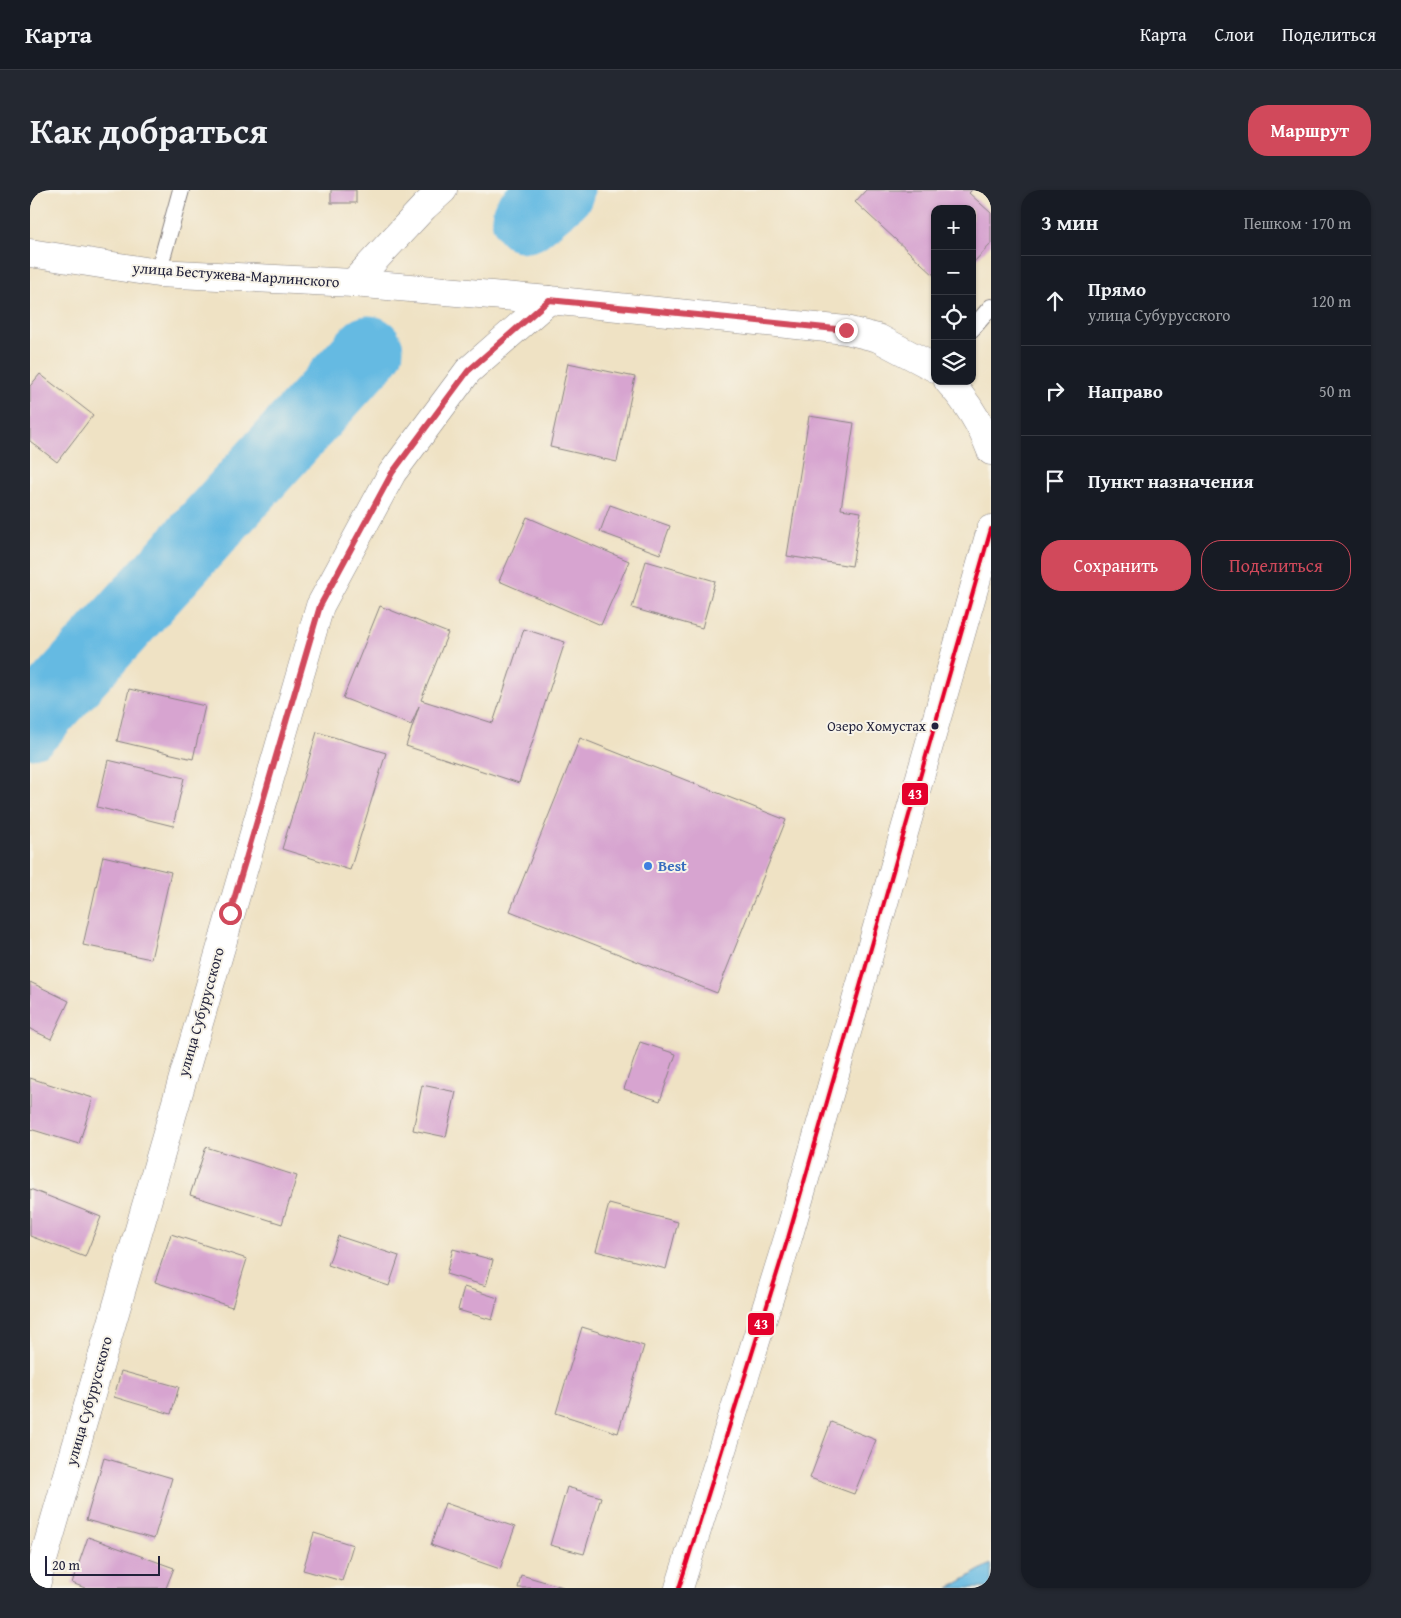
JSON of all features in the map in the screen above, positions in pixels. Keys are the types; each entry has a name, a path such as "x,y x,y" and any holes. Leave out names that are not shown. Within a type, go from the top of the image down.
{"street":[{"name":"улица Бестужева-Марлинского","path":"353,283 424,207 443,190"},
{"name":"улица Бестужева-Марлинского","path":"30,253 158,273 353,283 549,300 846,330 878,338 931,366"},
{"name":"улица Субурусского","path":"35,1588 320,606 392,473 450,394 468,371 549,300"},
{"path":"952,385 965,399 981,424 991,451"},
{"path":"679,1588 788,1238 991,529"}],"lane":[{"path":"158,273 181,190"},
{"path":"976,324 991,307"}],"water":[{"path":"991,1564 991,1588 949,1588"}],"building":[{"path":"331,190 356,190 356,203 331,203"},
{"path":"866,190 972,190 969,193 991,213 991,244 976,260 976,205 931,205 931,272 855,202"},
{"path":"568,363 635,377 617,462 550,447"},
{"path":"40,374 93,415 57,462 30,441 30,386"},
{"path":"809,416 854,423 841,509 861,512 852,566 787,556"},
{"path":"610,505 670,526 660,554 600,532"},
{"path":"527,517 629,561 601,625 499,581"},
{"path":"646,561 715,581 702,628 632,608"},
{"path":"380,606 448,633 421,700 493,723 524,629 565,642 519,783 406,746 419,706 411,725 343,698"},
{"path":"129,689 205,706 193,759 117,741"},
{"path":"317,732 386,753 350,870 282,849"},
{"name":"Best","path":"580,738 786,820 717,993 510,911"},
{"path":"108,760 184,778 173,826 97,807"},
{"path":"103,856 171,872 151,959 83,945"},
{"path":"30,982 69,1001 51,1039 30,1029"},
{"path":"640,1042 676,1054 660,1101 624,1089"},
{"path":"30,1078 93,1098 79,1144 30,1129"},
{"path":"422,1085 456,1092 446,1137 413,1130"},
{"path":"206,1147 297,1176 282,1224 190,1195"},
{"path":"30,1189 101,1217 85,1257 30,1236"},
{"path":"609,1204 678,1222 666,1269 596,1251"},
{"path":"171,1234 247,1259 232,1307 155,1282"},
{"path":"338,1236 399,1256 389,1286 328,1265"},
{"path":"453,1249 493,1260 486,1286 446,1274"},
{"path":"464,1287 498,1298 492,1320 458,1310"},
{"path":"582,1327 644,1346 618,1433 556,1413"},
{"path":"121,1371 179,1387 171,1414 114,1397"},
{"path":"831,1422 876,1440 854,1494 810,1478"},
{"path":"104,1458 172,1478 154,1539 86,1520"},
{"path":"567,1487 601,1497 584,1554 550,1545"},
{"path":"445,1503 515,1527 500,1569 431,1545"},
{"path":"314,1533 353,1545 342,1581 303,1570"},
{"path":"88,1537 174,1568 166,1588 85,1588 72,1583"},
{"path":"521,1575 563,1587 563,1588 518,1588"}],"waterway":[{"path":"526,218 560,190"},
{"path":"30,724 369,350"}],"transit line":[{"name":"43","path":"679,1588 788,1238 991,529"}],"place":[{"name":"Озеро Хомустах","path":"935,726"},
{"name":"Best","path":"648,866"}],"route":[{"path":"230,913 320,606 392,473 468,371 549,300 846,330"}]}
